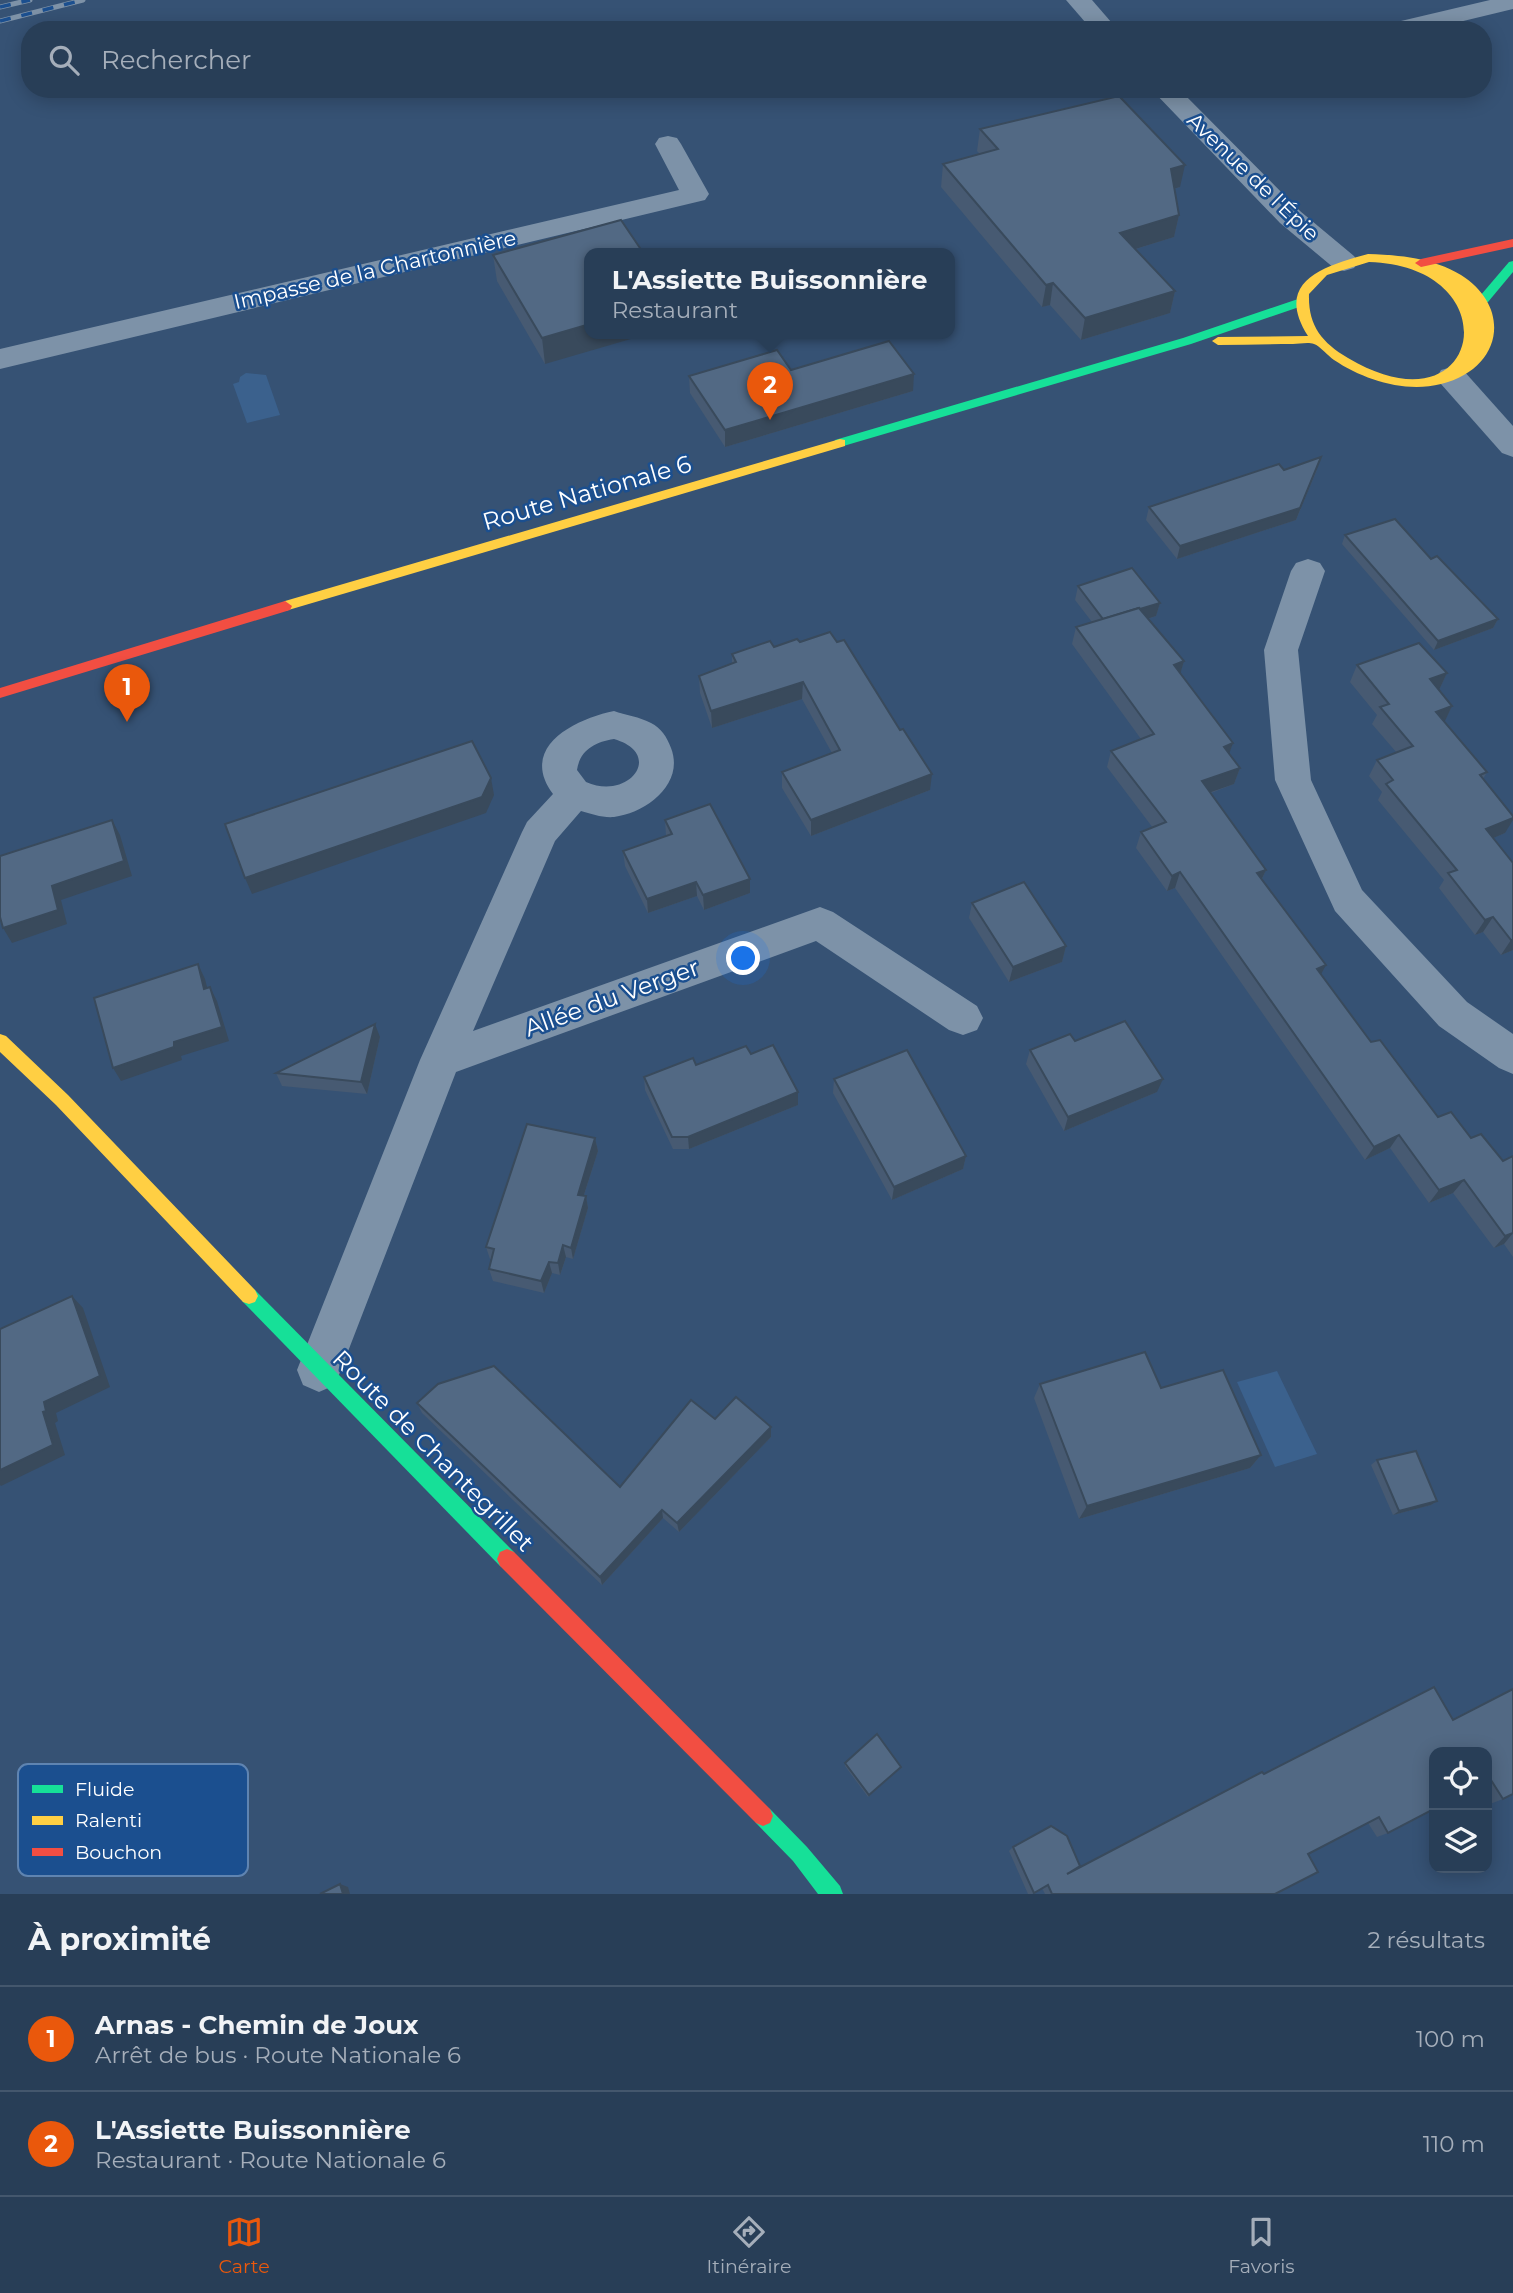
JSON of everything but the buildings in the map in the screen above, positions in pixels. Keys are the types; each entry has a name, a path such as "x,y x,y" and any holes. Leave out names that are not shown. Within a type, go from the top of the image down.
{"main road":[{"path":"1421,263 1513,243"},
{"path":"1368,258 1394,258 1421,263 1468,284 1484,299 1496,318 1498,337 1491,354 1475,368 1452,377 1423,381 1392,379 1362,371 1335,357 1315,340 1303,321 1301,302 1308,285 1322,271 1344,262 1368,258"},
{"path":"1484,299 1513,265"},
{"name":"Route Nationale 6","path":"0,693 263,612 1187,341 1301,302"},
{"name":"Route Nationale 6","path":"1187,341 1315,340"},
{"name":"Route de Chantegrillet","path":"0,1041 62,1101 319,1370 800,1854 832,1894"}],"street":[{"path":"1078,0 1098,21"},
{"path":"1432,21 1513,2"},
{"name":"Avenue de l'Épie","path":"1173,98 1290,217 1344,262"},
{"name":"Impasse de la Chartonnière","path":"0,359 695,194 668,144"},
{"path":"1452,377 1513,446"},
{"path":"1308,571 1281,650 1293,780 1348,900 1453,1014 1513,1056"},
{"path":"319,1370 440,1060 540,832 576,793"},
{"name":"Allée du Verger","path":"440,1060 820,923 963,1018"}],"water":[{"path":"246,373 266,375 280,415 247,423 233,384 239,382 240,377"},
{"path":"1277,1371 1317,1454 1275,1467 1237,1382"}],"railway":[{"path":"0,7 30,0"},
{"path":"0,21 83,0"}],"traffic: fast":[{"path":"1484,299 1513,265"},
{"path":"840,443 1187,341 1301,302"},
{"path":"249,1296 507,1559"},
{"path":"763,1816 800,1854 832,1894"}],"traffic: slow":[{"path":"1368,258 1429,266 1457,277 1470,286 1481,297 1490,315 1492,331 1481,358 1455,376 1438,381 1404,382 1370,374 1338,357 1324,346 1304,319 1303,293 1323,272 1368,258"},
{"path":"1218,341 1315,340"},
{"path":"285,606 840,443"},
{"path":"0,1041 62,1100 249,1296"}],"traffic: jam":[{"path":"1421,263 1513,243"},
{"path":"0,693 285,606"},
{"path":"507,1559 763,1816"}],"place":[{"name":"L'Assiette Buissonnière","path":"770,420"},
{"name":"Arnas - Chemin de Joux","path":"127,722"}]}
